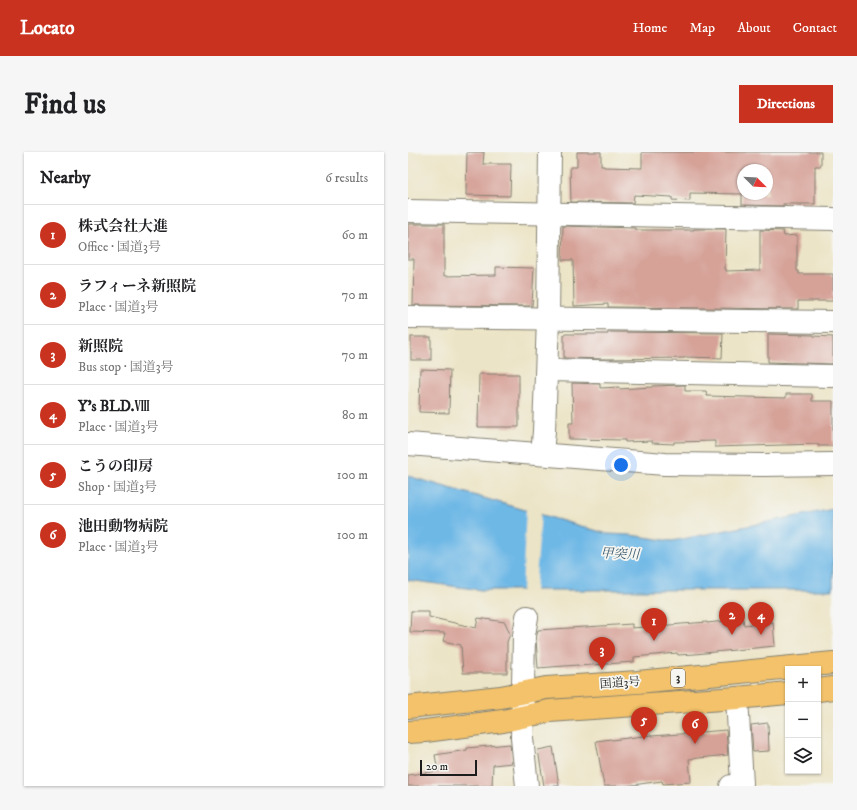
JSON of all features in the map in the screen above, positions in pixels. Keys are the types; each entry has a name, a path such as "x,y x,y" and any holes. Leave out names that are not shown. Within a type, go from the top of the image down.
{"highway":[{"name":"国道3号","path":"408,707 501,697 546,688 638,682 833,663"},
{"path":"821,690 833,688"},
{"name":"国道3号","path":"408,732 503,721 549,711 785,693"}],"street":[{"path":"542,454 548,319 550,152"},
{"path":"408,211 833,219"},
{"path":"408,317 833,322"},
{"path":"546,370 833,376"},
{"path":"408,444 665,464 833,464"},
{"path":"527,617 524,635 522,738 527,786"},
{"path":"731,786 742,784 737,698"}],"water":[{"name":"甲突川","path":"408,476 608,534 630,535 672,541 833,509 833,590 481,590 408,580"}],"pier":[{"path":"526,508 541,512 535,592 522,592"}],"building":[{"path":"467,152 484,152 483,164 511,164 510,196 466,195"},
{"path":"577,152 601,152 601,166 604,167 642,168 642,152 821,152 821,166 815,166 815,204 783,204 783,206 742,205 742,200 773,200 773,164 737,164 737,194 690,193 690,201 672,200 672,197 634,195 633,203 571,202 570,167 577,167"},
{"path":"408,224 444,224 444,276 496,275 496,267 534,268 532,306 413,305 414,259 408,259"},
{"path":"563,226 636,228 636,230 726,229 726,271 760,270 760,230 783,231 784,236 797,235 797,271 799,271 799,274 833,274 833,301 798,301 798,309 608,307 608,304 574,306 573,260 562,260"},
{"path":"608,332 723,333 722,358 564,358 564,334 608,334"},
{"path":"768,334 833,337 833,364 768,362"},
{"path":"411,337 431,337 431,360 411,360"},
{"path":"420,369 450,370 449,413 419,412"},
{"path":"479,374 519,374 519,427 478,427"},
{"path":"572,383 600,384 600,388 619,387 619,389 685,385 685,391 706,391 707,396 786,398 786,394 812,394 812,401 833,401 833,446 818,446 818,444 715,447 715,441 674,442 674,444 652,443 652,441 625,442 625,440 569,439 569,423 573,423"},
{"path":"411,611 429,611 429,617 476,628 478,618 505,622 510,634 507,642 507,673 463,673 461,645 443,641 445,633 410,632"},
{"path":"743,619 744,625 773,622 775,646 695,654 678,655 677,653 634,657 634,662 538,668 536,639 538,630 632,624 632,628"},
{"path":"768,723 769,751 753,752 751,725"},
{"path":"726,730 728,755 689,759 691,782 663,784 662,781 625,786 604,786 596,741 651,735"},
{"path":"510,744 512,763 493,765 492,786 408,786 408,775 438,771 435,755 467,750 467,748"},
{"path":"553,747 559,786 544,786 538,750"}],"place":[{"name":"ラフィーネ新照院","path":"732,635"},
{"name":"Y's BLD.Ⅷ","path":"761,635"},
{"name":"株式会社大進","path":"654,641"},
{"name":"新照院","path":"602,670"},
{"name":"こうの印房","path":"644,740"},
{"name":"池田動物病院","path":"695,744"}]}
